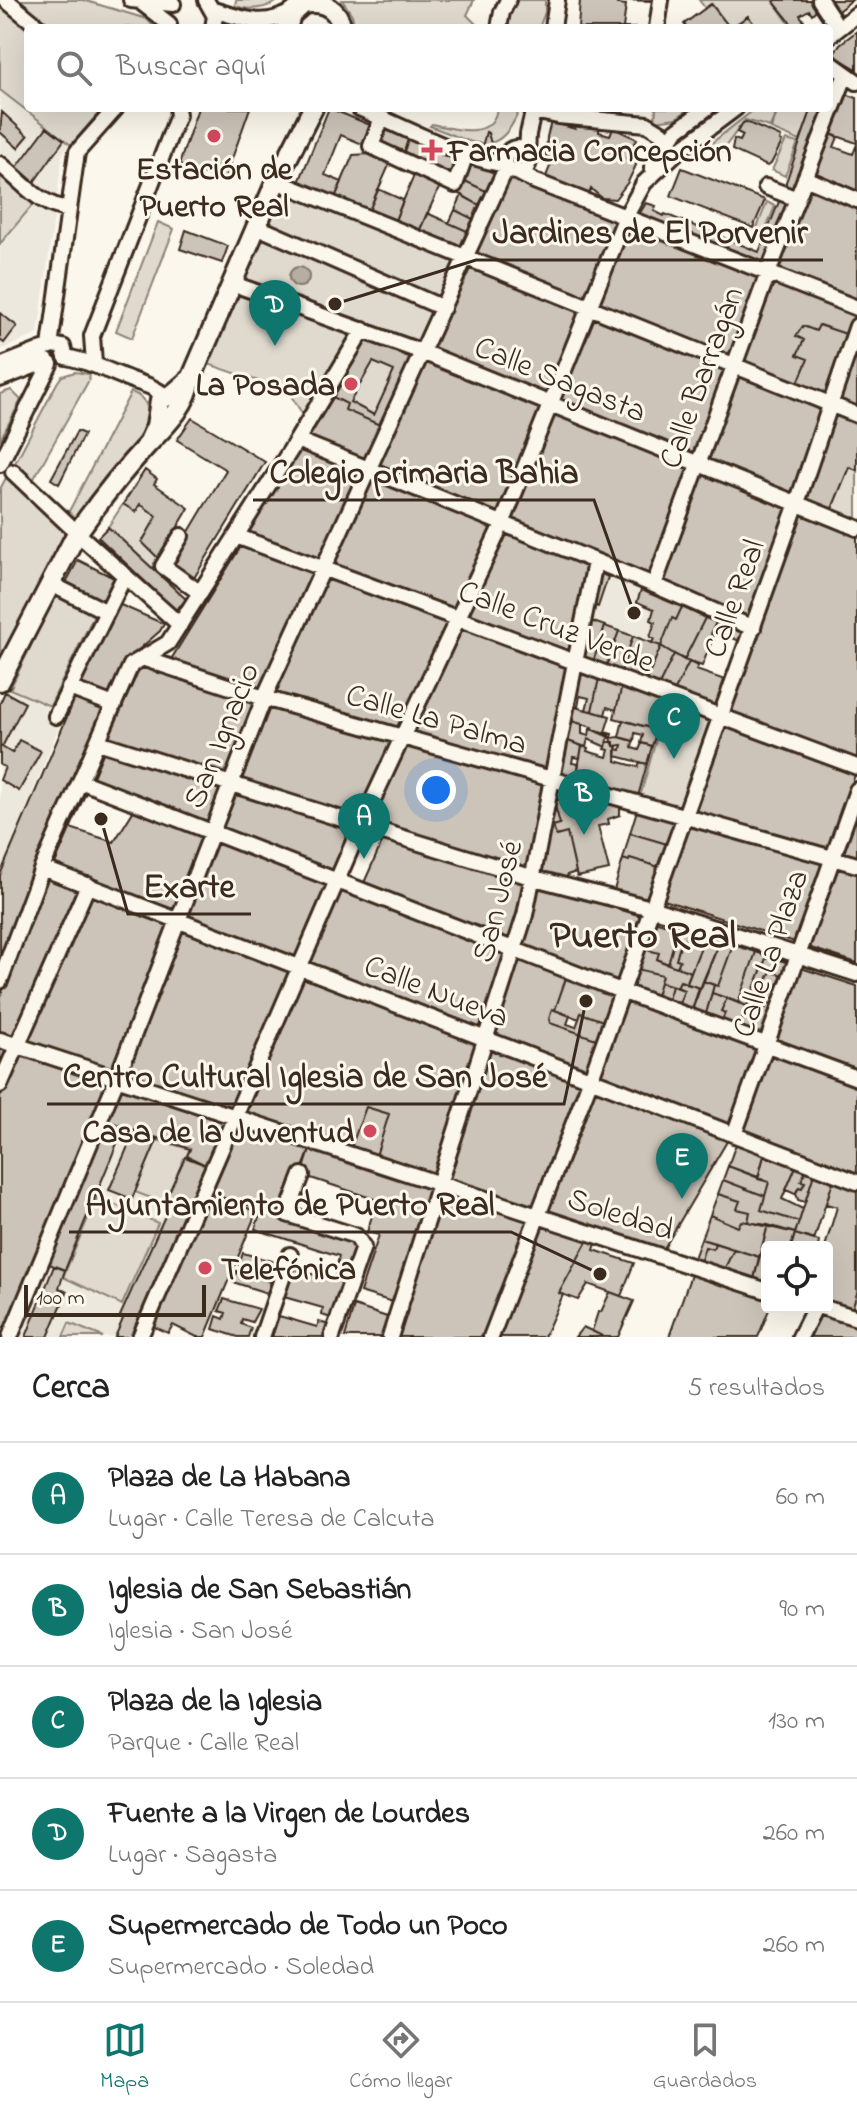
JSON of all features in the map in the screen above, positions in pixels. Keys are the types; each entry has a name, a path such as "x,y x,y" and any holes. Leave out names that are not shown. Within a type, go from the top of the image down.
{"main road":[{"path":"290,24 302,5 316,2 328,3 339,16 341,24"},
{"path":"0,681 73,529 161,433 167,404 191,379 276,181 310,112"}],"street":[{"path":"6,0 35,24"},
{"path":"500,24 508,0"},
{"path":"554,24 557,0"},
{"path":"658,24 661,0"},
{"path":"820,0 829,24"},
{"path":"136,1 175,2 168,17 170,24"},
{"path":"136,1 167,24"},
{"path":"210,5 229,22 254,22 273,21 302,5"},
{"path":"210,5 215,16 214,24"},
{"path":"833,30 857,14"},
{"name":"Calle Barragán","path":"654,585 795,198 851,78 833,65"},
{"path":"112,112 77,152 49,355 6,468 180,625"},
{"path":"94,363 92,336 178,112"},
{"path":"368,112 466,154 513,158 534,181 857,308"},
{"name":"San Ignacio","path":"10,1337 117,1078 264,698 513,158 530,112"},
{"path":"513,158 528,134 531,112"},
{"path":"543,112 647,124 670,138"},
{"path":"647,124 648,112"},
{"path":"140,1337 361,825 502,524 626,216 670,138 702,112"},
{"path":"644,183 677,152 731,112"},
{"path":"382,118 371,146 455,185 466,154"},
{"path":"0,164 55,208 69,209"},
{"path":"805,178 857,200"},
{"path":"276,181 857,415"},
{"path":"766,187 795,198"},
{"path":"267,231 443,308"},
{"name":"Calle Sagasta","path":"242,287 422,352 857,528"},
{"name":"Calle Real","path":"491,1337 590,1081 832,405 857,326"},
{"path":"0,981 42,868 131,665 168,643 363,330"},
{"path":"0,379 49,355 57,344 63,347 66,357 94,363 150,385 167,404"},
{"path":"0,366 49,355"},
{"path":"0,379 19,378 34,396"},
{"path":"297,440 753,628"},
{"path":"181,536 163,566 199,592"},
{"name":"Calle Cruz Verde","path":"236,536 857,767"},
{"name":"San José","path":"390,1337 515,950 534,878 595,562"},
{"path":"56,716 125,575"},
{"path":"59,588 107,612"},
{"name":"Calle La Palma","path":"142,658 264,698 857,865"},
{"path":"69,688 114,705"},
{"path":"98,742 534,878 651,908 857,974"},
{"path":"80,781 621,991 857,1078"},
{"name":"Calle La Plaza","path":"734,1135 857,790"},
{"name":"Calle Nueva","path":"42,868 857,1182"},
{"path":"0,1085 88,885"},
{"name":"Soledad","path":"0,1040 761,1289"},
{"path":"302,1175 287,1214 356,1236 363,1247 332,1337"},
{"path":"262,1337 290,1255"},
{"path":"833,1311 857,1318"},
{"path":"800,1337 812,1313"},
{"path":"0,1332 10,1337"}],"shaded area":[{"path":"0,0 83,0 147,19 151,24 24,24 24,109 0,90"},
{"path":"236,0 279,0 252,9 235,6"},
{"path":"342,0 474,0 467,15 476,24 354,24"},
{"path":"517,0 545,0 540,24 508,24 510,12"},
{"path":"699,0 776,0 774,2 789,24 754,24 748,16 738,24 727,24 712,4 705,8"},
{"path":"0,90 24,109 24,112 28,112 71,145 63,152 38,334 0,350"},
{"path":"28,112 100,112 71,145"},
{"path":"496,112 518,112 503,136 483,144 430,126 480,129 494,118"},
{"path":"656,112 685,112 676,118 655,121"},
{"path":"751,112 776,112 770,127 745,120 722,151 708,146"},
{"path":"777,112 811,112 800,141 771,129"},
{"path":"786,140 798,143 785,176 772,170"},
{"path":"0,172 36,201 0,244"},
{"path":"284,190 460,261 380,425 333,397 317,424 305,418 288,391 208,364"},
{"path":"767,202 775,206 763,236 755,233"},
{"path":"158,222 174,229 132,338 116,331"},
{"path":"299,267 306,270 309,277 306,284 299,287 292,284 289,277 292,270"},
{"path":"75,372 89,374 89,380 32,482 14,465 57,383 62,376"},
{"path":"11,390 21,400 0,440 0,394"},
{"path":"131,392 142,398 147,406 147,428 74,522 67,515"},
{"path":"849,467 857,470 857,522 831,511"},
{"path":"8,474 73,527 0,670 0,489"},
{"path":"123,504 136,512 140,504 157,516 142,542 159,559 152,568 108,527"},
{"path":"598,572 682,607 661,646 588,620"},
{"path":"56,594 50,706 46,717 60,724 0,875 0,703"},
{"path":"56,594 95,613 50,706 10,689"},
{"path":"667,701 710,720 679,809 640,797"},
{"path":"104,1121 190,1149 187,1156 208,1166 133,1337 16,1337"},
{"path":"157,1140 190,1149 164,1203 135,1192"},
{"path":"97,1197 158,1223 122,1305 63,1277"},
{"path":"69,1323 103,1337 63,1337"}],"building":[{"path":"580,0 656,0 653,24 578,24"},
{"path":"618,0 655,1 652,24 624,24 626,5 617,4"},
{"path":"816,0 820,6 812,14 809,10 800,15 804,21 800,24 792,24 774,2"},
{"path":"824,0 852,0 833,15"},
{"path":"711,4 727,24 684,24"},
{"path":"748,16 754,24 737,24"},
{"path":"857,31 857,69 833,55 840,44"},
{"path":"840,92 857,98 857,143 825,132"},
{"path":"2,112 28,136 18,148 0,132"},
{"name":"Estación de Puerto Real","path":"197,112 249,112 224,181 179,165"},
{"path":"327,112 339,112 375,127 367,146 341,135 325,175 342,182 334,200 298,185"},
{"path":"811,112 823,112 793,192 786,188"},
{"path":"551,122 575,129 575,126 599,127 599,132 610,135 613,128 637,139 627,158 637,163 615,199 602,198 591,189 588,197 545,179 553,159 546,157"},
{"path":"746,122 781,137 782,142 771,164 767,166 732,150 734,139 740,141 743,135 737,132"},
{"path":"47,127 64,140 34,182 17,167"},
{"path":"381,128 408,139 403,155 375,144"},
{"path":"825,132 838,137 834,147 853,154 857,144 857,194 810,175"},
{"path":"488,133 492,147 482,147"},
{"path":"408,139 434,149 428,166 403,155"},
{"path":"434,149 461,159 455,175 428,166"},
{"path":"371,151 391,161 368,213 334,200 353,155 370,154"},
{"path":"471,163 494,173 486,191 463,180"},
{"path":"682,168 765,200 753,228 671,196"},
{"path":"415,173 441,184 418,234 393,225"},
{"path":"509,175 619,218 586,299 473,255"},
{"path":"463,180 486,191 479,205 457,193"},
{"path":"808,185 857,205 857,301 777,272"},
{"path":"378,189 403,200 393,225 368,213"},
{"path":"462,195 479,205 473,219 455,210"},
{"path":"780,199 789,203 766,267 638,216 646,203 656,206 654,211 664,216 759,252"},
{"path":"455,210 473,219 467,231 449,223"},
{"path":"427,213 467,231 458,251 418,234"},
{"path":"630,222 763,275 732,359 597,305"},
{"path":"186,230 228,246 222,263 180,249"},
{"path":"469,265 583,311 547,394 430,349"},
{"path":"772,280 857,314 849,335 819,325 816,331 803,326 796,336 804,340 797,355 808,359 797,385 743,364"},
{"path":"0,313 17,326 4,343 0,340"},
{"path":"593,314 729,368 697,457 558,400"},
{"path":"819,325 849,335 827,397 797,385 808,359 797,355 804,340 796,336 803,326 816,331"},
{"name":"La Posada","path":"367,340 412,357 380,425 345,410 347,404 333,397","holes":["373,362 394,371 374,415 350,402"]},
{"path":"857,345 857,410 839,402"},
{"path":"426,360 542,407 498,518 377,466"},
{"path":"740,373 826,408 793,496 708,461"},
{"path":"333,397 347,404 345,410 380,425 364,461 309,437"},
{"path":"554,411 693,466 652,578 508,521"},
{"path":"837,412 857,421 857,470 849,467 831,511 804,501"},
{"path":"192,418 265,462 194,578 169,565 226,470 177,440"},
{"path":"77,431 84,434 59,484 51,479"},
{"path":"301,449 359,472 319,561 248,534"},
{"path":"145,470 157,479 154,484 189,508 159,559 142,542 157,516 140,504 136,512 123,504"},
{"path":"702,471 790,505 751,617 661,582"},
{"path":"373,478 494,528 456,612 332,566"},
{"path":"802,510 857,533 857,763 728,715"},
{"path":"108,527 187,600 175,610 98,537"},
{"path":"505,531 589,566 569,655 465,614"},
{"path":"243,543 315,570 263,690 170,661"},
{"path":"78,560 116,579 102,606 64,586"},
{"path":"598,572 608,577 598,607 591,604"},
{"path":"328,575 451,620 397,729 274,693"},
{"path":"641,590 682,607 676,620 672,618 661,646 652,643 654,639 650,637 655,622 651,620 654,609 637,602"},
{"path":"116,603 164,624 128,659 110,697 80,685"},
{"path":"682,607 705,618 684,660 661,646 672,618 676,620"},
{"path":"705,618 716,622 702,666 684,660"},
{"path":"588,620 605,626 592,665 579,660"},
{"path":"716,622 742,632 739,641 717,631 711,634"},
{"path":"462,625 567,664 550,774 409,733"},
{"path":"605,626 619,631 605,669 592,665"},
{"path":"619,631 633,636 620,675 605,669"},
{"path":"633,636 661,646 645,684 620,675"},
{"path":"661,646 674,654 657,689 645,684"},
{"path":"674,654 689,662 672,696 657,689"},
{"path":"689,662 698,666 696,670 725,680 713,712 672,696"},
{"path":"140,667 256,701 226,775 108,739"},
{"path":"577,670 599,678 592,711 586,710 589,698 580,696 578,707 571,706"},
{"path":"599,678 622,686 616,710 607,707 605,715 592,711"},
{"path":"622,686 664,702 657,730 614,718"},
{"path":"5,692 25,703 2,747 12,753 19,740 41,751 19,791 0,780 5,767 0,765 0,703"},
{"path":"75,698 104,707 0,964 0,875"},
{"path":"268,704 392,740 358,816 239,779"},
{"path":"571,706 610,716 605,732 612,734 611,738 592,727 568,720"},
{"path":"568,720 582,724 582,734 589,736 590,729 609,735 606,747 588,739 586,747 565,740"},
{"path":"623,720 657,730 652,746 641,743 643,735 635,733 634,741 619,737"},
{"path":"724,723 856,772 828,850 694,812"},
{"path":"611,738 633,741 632,748 639,750 642,743 652,746 647,764 616,756 616,749 621,750 622,745 614,746"},
{"path":"565,740 582,746 580,758 573,757 572,763 579,764 576,779 559,773"},
{"path":"607,742 614,742 617,747 616,761 638,767 640,762 647,764 637,800 576,779 582,746 588,748 587,751 607,757"},
{"path":"405,743 546,784 531,868 371,821"},
{"path":"104,751 222,788 207,824 92,779"},
{"path":"552,787 584,794 554,801 560,824 553,826 556,836 567,833 576,872 567,875 568,879 539,872"},
{"path":"87,790 206,836 176,912 54,866"},
{"path":"87,790 134,810 114,842 70,828"},
{"path":"594,791 620,804 620,815 608,819 609,824 598,826 609,870 577,877 567,833 556,836 553,826 560,824 554,801"},
{"path":"234,793 352,830 334,873 220,830"},
{"path":"857,805 857,858 840,853"},
{"path":"638,807 676,819 667,844 630,833"},
{"path":"690,823 828,862 798,943 664,900"},
{"path":"630,833 667,844 659,867 630,858 629,861 623,859"},
{"path":"383,840 528,881 513,944 363,885"},
{"path":"214,841 329,885 295,959 185,917"},
{"path":"630,858 659,867 647,901 614,890 623,859 629,861"},
{"path":"841,866 857,870 857,963 808,947 836,868"},
{"path":"50,874 83,887 16,1038 0,1033 0,997"},
{"path":"536,883 641,916 620,985 521,947"},
{"path":"341,890 511,952 485,1032 309,966"},
{"path":"93,893 172,923 115,1071 25,1042"},
{"path":"654,921 678,928 668,964 657,959 659,953 644,949"},
{"path":"180,925 292,969 231,1109 124,1074"},
{"path":"678,928 691,933 689,942 682,939 677,967 668,964"},
{"path":"691,933 705,937 691,972 677,967 680,960 676,959 682,939 689,942"},
{"path":"705,937 720,941 701,988 686,984"},
{"path":"720,941 733,945 718,986 703,981"},
{"path":"733,945 756,952 738,1003 712,993 714,985 718,986"},
{"path":"644,949 659,953 657,959 660,961 691,972 687,983 680,981 677,987 660,982 662,975 637,969"},
{"path":"756,952 767,956 747,1006 738,1003"},
{"path":"767,956 789,963 785,976 771,971 761,993 753,991"},
{"path":"517,958 567,975 549,1019 550,1023 599,1040 587,1074 493,1038"},
{"path":"801,968 857,986 857,1073 773,1044"},
{"path":"637,969 662,975 655,999 629,990"},
{"path":"771,971 785,976 775,1005 767,1003 766,1008 748,1003 753,991 761,993"},
{"path":"305,974 482,1042 439,1176 376,1156 389,1114 366,1107 351,1147 247,1113"},
{"path":"567,975 616,992 606,1022 581,1013 579,1019 555,1010"},
{"path":"680,981 699,988 691,1013 678,1007 684,990 677,987"},
{"path":"703,981 714,985 705,1017 691,1013"},
{"path":"660,982 672,986 667,1003 655,999"},
{"path":"672,986 684,990 678,1007 667,1003"},
{"path":"712,993 727,998 721,1011 725,1013 721,1023 705,1017"},
{"path":"628,998 760,1049 732,1128 599,1079"},
{"path":"727,998 747,1006 738,1030 721,1023 725,1013 721,1011"},
{"path":"748,1003 766,1008 767,1003 775,1005 763,1039 738,1030"},
{"path":"552,1009 570,1016 567,1024 576,1027 581,1013 606,1022 599,1040 550,1023"},
{"path":"0,1046 9,1050 0,1070"},
{"path":"491,1046 584,1084 537,1211 447,1179"},
{"path":"20,1052 110,1081 9,1329 0,1326 0,1096"},
{"path":"771,1052 857,1084 857,1175 743,1131"},
{"path":"118,1085 229,1119 208,1166 187,1156 190,1149 105,1120"},
{"path":"596,1088 729,1138 663,1250 548,1213"},
{"name":"Casa de la Juventud","path":"366,1107 389,1114 376,1156 351,1147"},
{"path":"106,1124 123,1129 65,1270 49,1264"},
{"path":"241,1124 311,1147 284,1216 211,1194"},
{"path":"135,1130 157,1140 132,1199 109,1190"},
{"path":"737,1141 765,1152 758,1177 728,1166"},
{"path":"311,1147 433,1191 396,1303 360,1292 379,1235 367,1232 377,1200 302,1175"},
{"path":"765,1152 797,1164 782,1199 803,1209 799,1222 761,1210 769,1182 758,1179"},
{"path":"185,1157 208,1166 133,1337 115,1337 123,1319 120,1316 169,1207 164,1203"},
{"path":"797,1164 807,1168 801,1181 805,1182 795,1194 786,1190"},
{"path":"728,1166 769,1182 765,1196 723,1180"},
{"path":"807,1168 815,1171 805,1202 798,1200 796,1193 805,1182 801,1181"},
{"path":"815,1171 834,1178 814,1240 795,1234"},
{"path":"834,1178 857,1187 857,1293 852,1310 833,1304 833,1241 827,1241 837,1207 826,1204"},
{"path":"723,1180 765,1196 761,1210 799,1222 795,1233 748,1222 750,1212 737,1209 740,1201 718,1194"},
{"path":"443,1194 530,1217 487,1337 397,1337"},
{"path":"718,1194 740,1201 737,1209 750,1212 748,1222 741,1221 738,1227 710,1215"},
{"name":"Telefónica","path":"208,1196 257,1211 205,1337 197,1337 173,1325 168,1333 152,1326"},
{"path":"262,1209 356,1241 354,1250 358,1250 350,1271 337,1266 339,1256 255,1229"},
{"path":"710,1215 738,1227 741,1221 768,1225 761,1241 759,1257 701,1239"},
{"path":"542,1221 589,1238 559,1293 563,1295 544,1337 499,1337"},
{"path":"768,1225 795,1233 793,1241 764,1241"},
{"path":"795,1234 819,1241 793,1241"},
{"path":"589,1238 597,1240 594,1250 634,1263 621,1296 588,1284 578,1300 559,1293"},
{"path":"701,1239 715,1243 713,1249 705,1247 700,1263 693,1261"},
{"path":"715,1243 734,1249 724,1270 700,1263 705,1247 713,1249"},
{"path":"734,1249 759,1257 754,1279 724,1270"},
{"path":"761,1252 761,1281 754,1279"},
{"path":"243,1253 278,1263 273,1276 263,1273 261,1279 271,1282 267,1293 233,1282 237,1271 243,1273 246,1267 239,1265"},
{"path":"54,1266 65,1270 59,1288 67,1292 48,1337 26,1337"},
{"path":"294,1268 333,1281 336,1274 348,1279 334,1319 322,1315 323,1308 284,1297"},
{"path":"692,1272 761,1293 761,1313 768,1313 758,1337 669,1337"},
{"path":"610,1292 634,1301 618,1337 604,1337 592,1331 598,1312 601,1312"},
{"path":"224,1299 259,1309 252,1322 242,1319 241,1324 251,1328 248,1337 213,1329 217,1316 224,1319 226,1313 219,1311"},
{"path":"354,1306 390,1318 384,1337 345,1337"},
{"path":"821,1314 857,1325 857,1337 810,1337"},
{"path":"279,1316 317,1327 319,1322 333,1326 329,1337 272,1337"},
{"path":"583,1327 598,1334 604,1337 575,1337"}],"place":[{"name":"Estación de Puerto Real","path":"214,136"},
{"name":"Farmacia Concepción","path":"432,150"},
{"name":"Jardines de El Porvenir","path":"335,304"},
{"name":"Fuente a la Virgen de Lourdes","path":"275,346"},
{"name":"La Posada","path":"351,384"},
{"name":"Colegio primaria Bahia","path":"634,613"},
{"name":"Plaza de la Iglesia","path":"674,759"},
{"name":"Exarte","path":"101,819"},
{"name":"Iglesia de San Sebastián","path":"584,835"},
{"name":"Plaza de La Habana","path":"364,859"},
{"name":"Centro Cultural Iglesia de San José","path":"586,1001"},
{"name":"Casa de la Juventud","path":"370,1131"},
{"name":"Supermercado de Todo un Poco","path":"682,1199"},
{"name":"Telefónica","path":"205,1268"},
{"name":"Ayuntamiento de Puerto Real","path":"600,1274"}],"district":[{"name":"Puerto Real","path":"643,933"}]}
